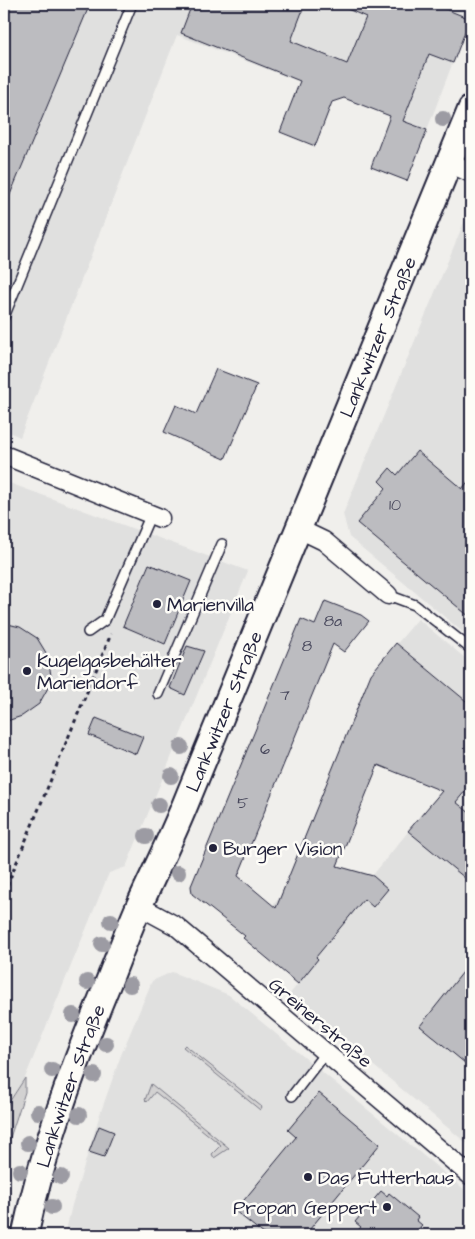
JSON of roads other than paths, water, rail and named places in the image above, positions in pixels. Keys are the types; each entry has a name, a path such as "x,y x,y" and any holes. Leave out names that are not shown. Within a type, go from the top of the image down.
{"main road":[{"name":"Lankwitzer Straße","path":"25,1235 47,1150 63,1098 93,1018 140,906 168,846 300,529 460,168 471,109"}],"street":[{"path":"4,455 155,516"},
{"path":"300,529 324,541 388,595"},
{"name":"Greinerstraße","path":"140,906 176,926 471,1176"}],"lane":[{"path":"4,317 132,4"},
{"path":"88,632 105,620 155,516"},
{"path":"158,694 222,544"},
{"path":"388,595 415,606 471,649"},
{"path":"292,1096 325,1053"}],"place":[{"name":"Marienvilla","path":"157,604"},
{"name":"Kugelgasbehälter Mariendorf","path":"27,671"},
{"name":"Burger Vision","path":"213,848"},
{"name":"Das Futterhaus","path":"308,1177"},
{"name":"Propan Geppert","path":"387,1207"}]}
